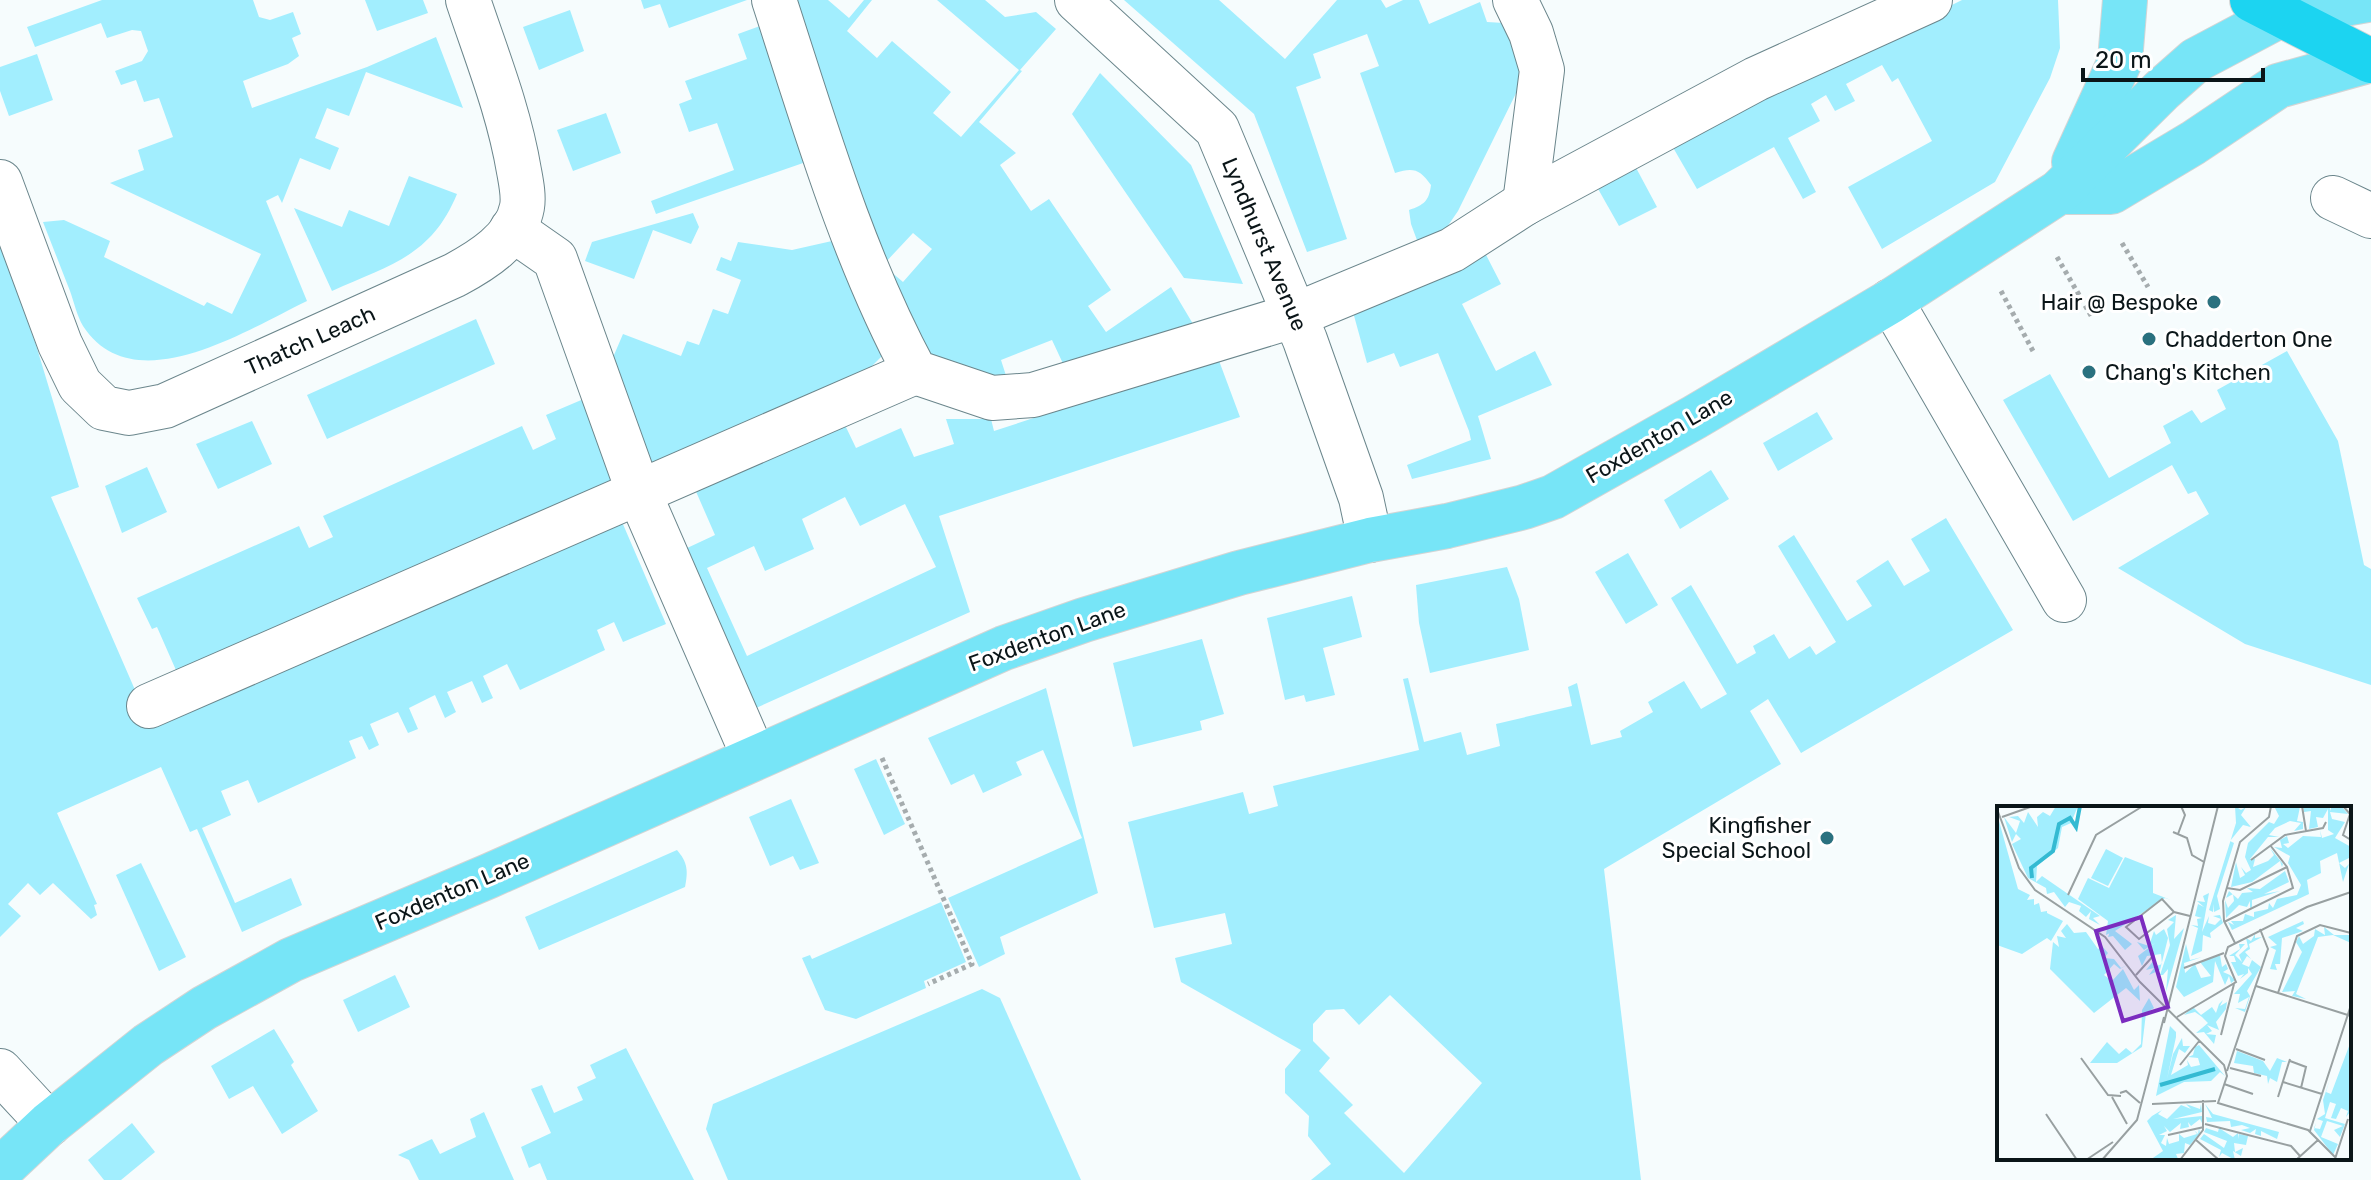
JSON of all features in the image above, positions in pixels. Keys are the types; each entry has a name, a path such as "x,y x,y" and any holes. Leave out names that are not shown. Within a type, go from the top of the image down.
{"highway":[{"path":"2267,8 2370,60"}],"main road":[{"path":"2125,0 2120,61 2059,192 2111,192 2193,143 2278,86 2370,60"},
{"name":"Foxdenton Lane","path":"0,1170 49,1124 175,1027 291,960 489,876 1004,648 1205,582 1370,540 1447,526 1553,497 1891,301 2059,192 2162,90 2196,60 2267,8 2367,0"}],"street":[{"path":"468,0 512,132 522,207 512,229 555,259 639,493 754,757"},
{"path":"774,0 839,200 886,318 915,372"},
{"name":"Lyndhurst Avenue","path":"1077,0 1217,129 1305,340 1361,498 1370,540"},
{"path":"1515,0 1531,33 1542,70 1525,203"},
{"path":"149,706 915,372 992,398 1033,395 1293,316 1452,250 1525,203 1756,79 1930,0"},
{"name":"Thatch Leach","path":"0,182 60,344 80,385 104,408 129,413 165,406 455,275 483,259 512,229"},
{"path":"1891,301 2064,600"},
{"path":"0,1071 49,1124"}],"path":[{"path":"2119,237 2148,287"},
{"path":"2056,255 2093,319"},
{"path":"1999,287 2034,353"},
{"path":"879,750 972,964 928,984"}],"shaded area":[{"path":"102,0 253,0 259,17 270,20 293,12 301,34 292,38 299,56 288,64 243,81 252,108 367,67 436,37 463,108 366,72 349,116 327,108 315,138 339,148 330,170 300,158 282,203 278,195 266,201 307,301 224,342 192,353 161,360 131,359 105,348 83,326 43,222 64,220 110,241 104,257 204,306 207,302 232,314 261,254 110,183 144,170 138,150 173,137 159,98 144,102 136,80 121,85 115,71 142,61 148,51 141,31 132,30 107,38 101,23 35,47 27,27"},
{"path":"365,0 423,0 428,13 377,31"},
{"path":"641,0 747,0 669,28 660,4 644,9"},
{"path":"791,0 828,0 849,18 864,0 872,0 847,31 877,58 892,41 951,92 933,113 961,137 1019,70 937,0 985,0 1005,17 1036,12 1056,29 979,122 1016,153 1000,165 1031,211 1049,199 1111,290 1088,306 1106,332 1171,287 1196,329 1066,370 1052,340 1001,360 1009,385 1001,387 948,366 927,351 892,299","holes":["913,233 932,249 903,282 883,265"]},
{"path":"1124,0 1219,0 1285,59 1337,0 1381,0 1386,8 1403,0 1419,0 1429,24 1480,2 1487,22 1504,23 1527,71 1458,211 1445,230 1421,251 1409,210 1425,202 1431,185 1416,171 1395,173 1360,73 1379,66 1367,34 1313,54 1321,78 1296,87 1347,239 1307,252 1254,114"},
{"path":"1962,0 2058,0 2060,48 2050,78 1995,182 1882,249 1848,187 1932,141 1898,78 1892,82 1882,65 1846,84 1855,101 1835,111 1826,95 1811,104 1820,121 1788,138 1816,192 1803,199 1774,147 1697,189 1671,144"},
{"path":"570,10 584,51 539,70 523,27"},
{"path":"760,26 806,162 656,214 651,201 734,170 717,123 689,132 679,104 692,99 685,81 747,59 738,34"},
{"path":"37,54 53,100 9,116 0,91 0,67"},
{"path":"1100,73 1191,165 1243,284 1184,278 1072,114"},
{"path":"606,113 621,153 573,171 557,130"},
{"path":"1634,164 1657,207 1619,226 1597,187"},
{"path":"409,176 457,194 447,215 421,246 406,256 332,291 294,208 342,227 349,210 389,226"},
{"path":"693,213 699,227 691,244 653,230 634,279 585,261 592,242"},
{"path":"832,241 882,356 849,389 651,472 611,362 623,334 681,356 687,341 699,345 713,309 728,314 741,280 716,270 721,257 731,261 738,242 792,250"},
{"path":"0,245 36,345 79,487 51,497 149,722 619,515 666,624 623,642 614,622 597,630 605,650 520,690 507,664 483,676 493,698 482,703 472,681 447,692 456,712 445,718 435,695 409,708 418,729 408,733 398,712 370,724 379,745 369,750 362,736 349,741 356,758 258,803 248,780 221,791 231,815 202,828 235,903 291,878 302,905 242,932 197,829 190,832 161,767 57,813 97,904 94,905 97,915 91,919 53,883 40,895 28,883 8,904 21,916 0,937"},
{"path":"1483,249 1501,284 1462,304 1496,371 1535,351 1552,385 1478,416 1491,459 1412,479 1407,465 1471,440 1469,431 1438,353 1400,367 1394,353 1367,363 1353,312"},
{"path":"476,319 495,364 327,439 307,395"},
{"path":"2287,351 2338,441 2364,565 2371,569 2371,685 2245,644 2118,568 2209,514 2196,491 2188,494 2172,465 2073,521 2003,400 2050,374 2109,478 2171,443 2163,426 2192,410 2201,423 2226,409 2217,390"},
{"path":"1218,358 1240,417 939,516 970,612 756,708 685,549 715,535 694,487 844,423 856,448 901,428 914,457 954,444 946,419 991,419 994,431","holes":["845,497 860,526 905,504 936,567 747,656 707,568 754,546 765,571 814,549 802,519"]},
{"path":"586,398 617,486 179,677 157,627 152,629 137,598 299,526 309,548 333,537 323,516 522,426 533,450 556,439 546,415"},
{"path":"1817,412 1833,439 1778,471 1763,443"},
{"path":"252,421 272,464 218,489 196,444"},
{"path":"147,467 167,512 122,533 105,486"},
{"path":"1711,470 1729,499 1680,529 1664,500"},
{"path":"1946,518 2013,630 1801,753 1768,699 1750,711 1781,764 1604,869 1641,1180 1311,1180 1331,1164 1308,1136 1309,1116 1285,1093 1285,1069 1301,1050 1181,982 1175,958 1232,944 1225,913 1154,928 1128,822 1243,792 1249,814 1278,806 1273,786 1419,750 1403,679 1408,678 1424,742 1461,732 1467,755 1500,746 1496,724 1572,706 1568,687 1577,683 1591,745 1622,737 1620,731 1653,712 1648,702 1684,681 1701,709 1727,694 1671,598 1691,585 1737,664 1756,653 1753,646 1774,634 1789,659 1810,646 1816,655 1836,642 1778,546 1794,535 1847,621 1872,606 1856,581 1888,560 1904,586 1930,571 1911,539","holes":["1390,995 1482,1083 1404,1173 1344,1113 1353,1105 1319,1071 1330,1058 1313,1041 1313,1024 1326,1010 1344,1009 1359,1025"]},
{"path":"1628,553 1658,605 1626,624 1595,572"},
{"path":"1507,567 1519,599 1529,650 1430,673 1419,623 1416,585"},
{"path":"1352,596 1362,637 1323,648 1335,695 1306,702 1304,695 1285,700 1267,618"},
{"path":"1202,639 1224,714 1200,721 1202,730 1133,747 1113,663"},
{"path":"1046,688 1098,893 1000,937 1005,954 979,967 948,898 1082,838 1043,750 1016,762 1022,775 983,793 974,774 951,785 928,738"},
{"path":"876,759 905,824 884,835 854,769"},
{"path":"791,799 819,863 800,870 793,856 770,866 749,817"},
{"path":"677,850 686,867 685,887 539,950 525,917"},
{"path":"141,863 186,957 159,971 116,875"},
{"path":"941,902 966,962 924,981 926,988 856,1019 825,1010 802,958 810,955 812,959"},
{"path":"395,975 410,1007 358,1032 343,1000"},
{"path":"982,989 1000,998 1081,1180 728,1180 706,1129 713,1104"},
{"path":"274,1029 318,1111 282,1134 253,1086 229,1099 211,1066"},
{"path":"626,1048 694,1180 547,1180 540,1163 529,1168 521,1147 551,1133 531,1089 542,1085 554,1113 583,1100 577,1087 596,1078 590,1065"},
{"path":"484,1112 514,1180 419,1180 409,1160 398,1155 432,1139 440,1154 476,1137 470,1119"},
{"path":"132,1123 155,1152 121,1180 104,1180 88,1160"}],"place":[{"name":"Hair @ Bespoke","path":"2214,302"},
{"name":"Chadderton One","path":"2149,339"},
{"name":"Chang's Kitchen","path":"2089,372"},
{"name":"Kingfisher Special School","path":"1827,838"}]}
